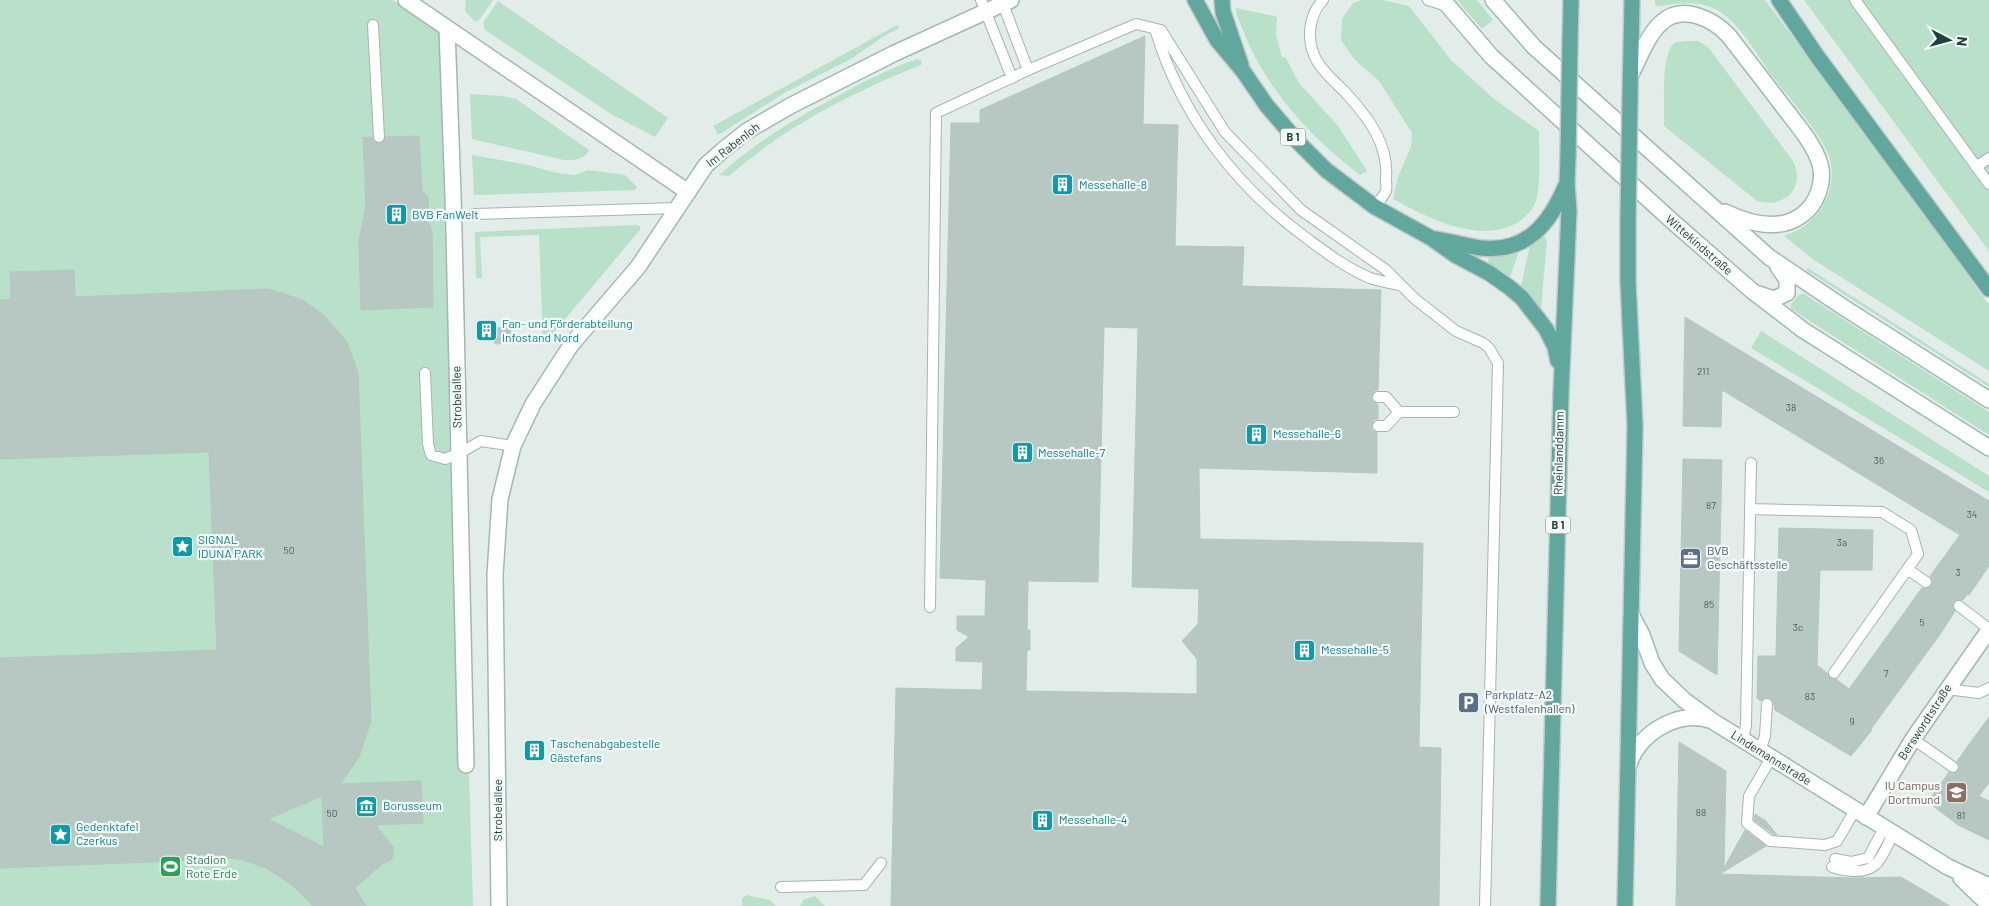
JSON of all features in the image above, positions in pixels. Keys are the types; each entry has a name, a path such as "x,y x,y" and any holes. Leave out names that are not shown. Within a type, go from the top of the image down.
{"main road":[{"path":"406,0 688,192"},
{"name":"B 1","path":"1195,0 1217,40 1243,71 1266,106 1326,170 1375,207 1432,238 1455,256 1489,273 1522,298 1546,329 1554,347 1560,369 1561,382"},
{"path":"1493,0 1534,47 1769,257 1782,270 1787,280 1787,293 1774,299 1751,290"},
{"name":"Rheinlanddamm","path":"1548,906 1561,382 1569,220 1567,184 1571,0"},
{"path":"1625,906 1635,426 1628,282 1632,0"},
{"path":"1779,0 1817,56 1989,289"},
{"name":"Im Rabenloh","path":"513,446 533,404 571,345 638,267 706,165 747,131 790,106 983,6 1007,2"},
{"name":"Wittekindstraße","path":"1445,3 1491,56 1751,290 1803,330 1989,448"},
{"name":"B 1","path":"1220,4 1243,71"},
{"path":"1631,74 1649,40 1662,22 1679,15 1695,15 1707,19 1718,25 1730,36 1808,139 1820,163 1822,174 1812,205 1793,221 1780,224 1766,224 1743,220 1709,205"},
{"name":"Strobelallee","path":"447,29 454,232 466,766"},
{"name":"B 1","path":"1432,238 1489,248 1517,243 1535,234 1544,224 1558,204 1567,184"},
{"path":"1769,257 1843,307 1989,400"},
{"name":"Strobelallee","path":"499,906 495,575 500,499 513,446"},
{"name":"Lindemannstraße","path":"1631,614 1642,635 1652,663 1662,679 1684,700 1743,741 1861,814 1948,867 1989,886"},
{"name":"Berswordtstraße","path":"1861,814 1946,689 1989,630"},
{"path":"1628,772 1630,758 1644,740 1668,723 1676,719 1691,717 1714,722"},
{"name":"Lindemannstraße","path":"1948,867 1989,905"}],"lane":[{"path":"1323,0 1314,12 1311,23 1311,47 1316,60 1325,72 1364,114 1379,137 1384,150 1387,169 1386,192 1375,207"},
{"path":"1428,0 1445,3"},
{"path":"1855,0 1989,184"},
{"path":"1007,2 1028,70"},
{"path":"983,6 1012,78"},
{"path":"930,607 936,113 1028,70 1136,24 1161,30 1224,132 1301,210 1386,270 1415,300 1456,331 1489,348 1498,363 1485,906"},
{"path":"374,25 379,137"},
{"path":"1155,29 1166,62 1188,107 1219,153 1249,189 1284,221 1338,260 1372,278 1401,285"},
{"path":"1976,167 1989,158"},
{"path":"474,214 677,208"},
{"path":"425,373 428,444 431,455 446,459 481,441 513,446"},
{"path":"1378,397 1386,397 1399,412"},
{"path":"1378,426 1386,426 1399,412 1454,412"},
{"path":"1743,741 1746,725 1751,463"},
{"path":"1750,509 1882,512 1911,530 1918,554 1834,673"},
{"path":"1907,569 1926,582"},
{"path":"1959,606 1989,630"},
{"path":"1946,689 1979,693 1989,688"},
{"path":"1767,704 1766,755 1749,796 1747,823 1770,841 1824,844 1837,840 1861,814"},
{"path":"1913,739 1953,767"},
{"path":"1834,863 1868,858 1889,831"},
{"path":"781,887 864,885 881,863"}],"green space":[{"path":"0,0 393,0 447,38 473,906 0,906"},
{"path":"466,0 493,0 480,19 475,22 465,11"},
{"path":"1362,0 1382,0 1409,6 1451,60 1494,99 1539,131 1539,172 1536,200 1531,210 1520,221 1505,228 1489,231 1472,230 1455,227 1439,221 1393,199 1398,177 1411,147 1412,133 1379,81 1354,59 1341,40 1342,19 1353,3"},
{"path":"1457,0 1477,0 1493,20 1482,29"},
{"path":"1655,0 1765,0 1880,152 1989,305 1989,371 1814,260 1784,236 1812,220 1827,199 1832,175 1831,162 1825,146 1770,73 1745,36 1730,19 1713,8 1699,4 1685,3 1657,6 1655,5"},
{"path":"1804,0 1989,0 1989,251"},
{"path":"498,1 668,118 655,137 611,114 485,30 483,23"},
{"path":"1236,8 1277,18 1276,35 1282,57 1286,58 1299,83 1338,126 1367,171 1360,175 1344,163 1287,106 1254,55 1236,13"},
{"path":"897,25 900,28 884,36 851,59 786,92 718,135 713,126"},
{"path":"1698,41 1708,47 1793,161 1797,180 1790,194 1784,199 1767,203 1757,201 1664,126 1664,82 1667,59 1674,43"},
{"path":"917,59 922,61 921,65 867,88 832,106 781,136 729,176 719,175 772,134 830,100 873,78"},
{"path":"470,94 504,96 516,99 589,150 582,158 564,160 472,139"},
{"path":"472,155 528,165 557,173 575,175 588,170 625,175 637,187 635,190 474,195"},
{"path":"640,226 640,230 543,345 539,235 480,237 482,278 476,278 475,232"},
{"path":"1544,236 1547,240 1541,308 1538,308 1521,286 1530,245"},
{"path":"1519,251 1510,277 1488,262 1489,257"},
{"path":"1808,268 1989,384 1989,387 1806,270"},
{"path":"1800,294 1804,294 1989,412 1989,435 1791,309 1791,304"},
{"path":"1761,331 1989,476 1989,492 1751,348"},
{"path":"747,895 770,900 776,906 742,906 742,898"},
{"path":"815,896 825,906 800,906 803,900"}],"building":[{"path":"1145,36 1143,124 1178,125 1175,246 1244,247 1242,286 1381,290 1378,390 1374,391 1371,397 1372,401 1378,404 1378,419 1374,420 1371,426 1372,430 1377,433 1377,473 1199,468 1200,539 1423,543 1419,747 1441,748 1439,906 891,906 896,688 982,690 983,662 956,661 956,648 969,637 957,630 957,616 985,616 986,580 940,578 951,123 980,123 980,110","holes":["1104,327 1138,328 1132,587 1199,589 1198,624 1182,641 1197,659 1197,694 1026,691 1027,650 1030,650 1030,630 1027,630 1028,581 1098,582"]},
{"name":"BVB FanWelt","path":"419,136 422,191 428,197 429,223 432,231 433,307 361,310 359,241 366,206 363,138 372,137 379,144 386,137"},
{"name":"SIGNAL IDUNA PARK","path":"74,270 75,297 268,289 303,300 325,316 347,342 358,373 371,721 359,757 340,784 421,781 423,823 376,825 393,847 393,856 391,860 382,864 355,888 366,906 313,906 292,885 266,868 243,860 200,854 200,860 0,868 0,658 217,650 209,452 0,459 0,300 11,299 10,272","holes":["322,796 324,847 268,819"]},
{"path":"1685,317 1989,501 1989,566 1969,595 1963,600 1953,602 1955,611 1941,633 1872,730 1851,756 1775,710 1773,701 1770,698 1764,698 1761,701 1757,698 1758,656 1776,656 1779,528 1873,530 1872,570 1820,570 1817,665 1830,678 1836,679 1849,689 1922,588 1926,589 1931,586 1933,582 1930,576 1960,535 1722,390 1721,427 1683,426"},
{"path":"510,327 511,343 495,344 494,328"},
{"path":"1683,459 1722,460 1717,675 1679,651"},
{"path":"1989,717 1989,783 1979,796 1989,801 1989,840 1958,825 1928,802 1949,772 1953,774 1958,771 1960,767 1957,761"},
{"path":"1679,742 1726,771 1724,868 1745,830 1766,846 1720,874 1854,878 1901,877 1950,906 1676,906"},
{"path":"1755,814 1766,821 1777,835 1754,820"}],"place":[{"name":"Messehalle-8","path":"1063,185"},
{"name":"BVB FanWelt","path":"396,215"},
{"name":"Fan- und Förderabteilung Infostand Nord","path":"486,331"},
{"name":"Messehalle-6","path":"1257,434"},
{"name":"Messehalle-7","path":"1022,453"},
{"name":"SIGNAL IDUNA PARK","path":"182,547"},
{"name":"BVB Geschäftsstelle","path":"1691,558"},
{"name":"Messehalle-5","path":"1305,650"},
{"name":"Parkplatz-A2 (Westfalenhallen)","path":"1469,702"},
{"name":"Taschenabgabestelle Gästefans","path":"534,751"},
{"name":"IU Campus Dortmund","path":"1956,793"},
{"name":"Borusseum","path":"367,806"},
{"name":"Messehalle-4","path":"1043,820"},
{"name":"Gedenktafel Czerkus","path":"60,834"},
{"name":"Stadion Rote Erde","path":"170,867"}]}
